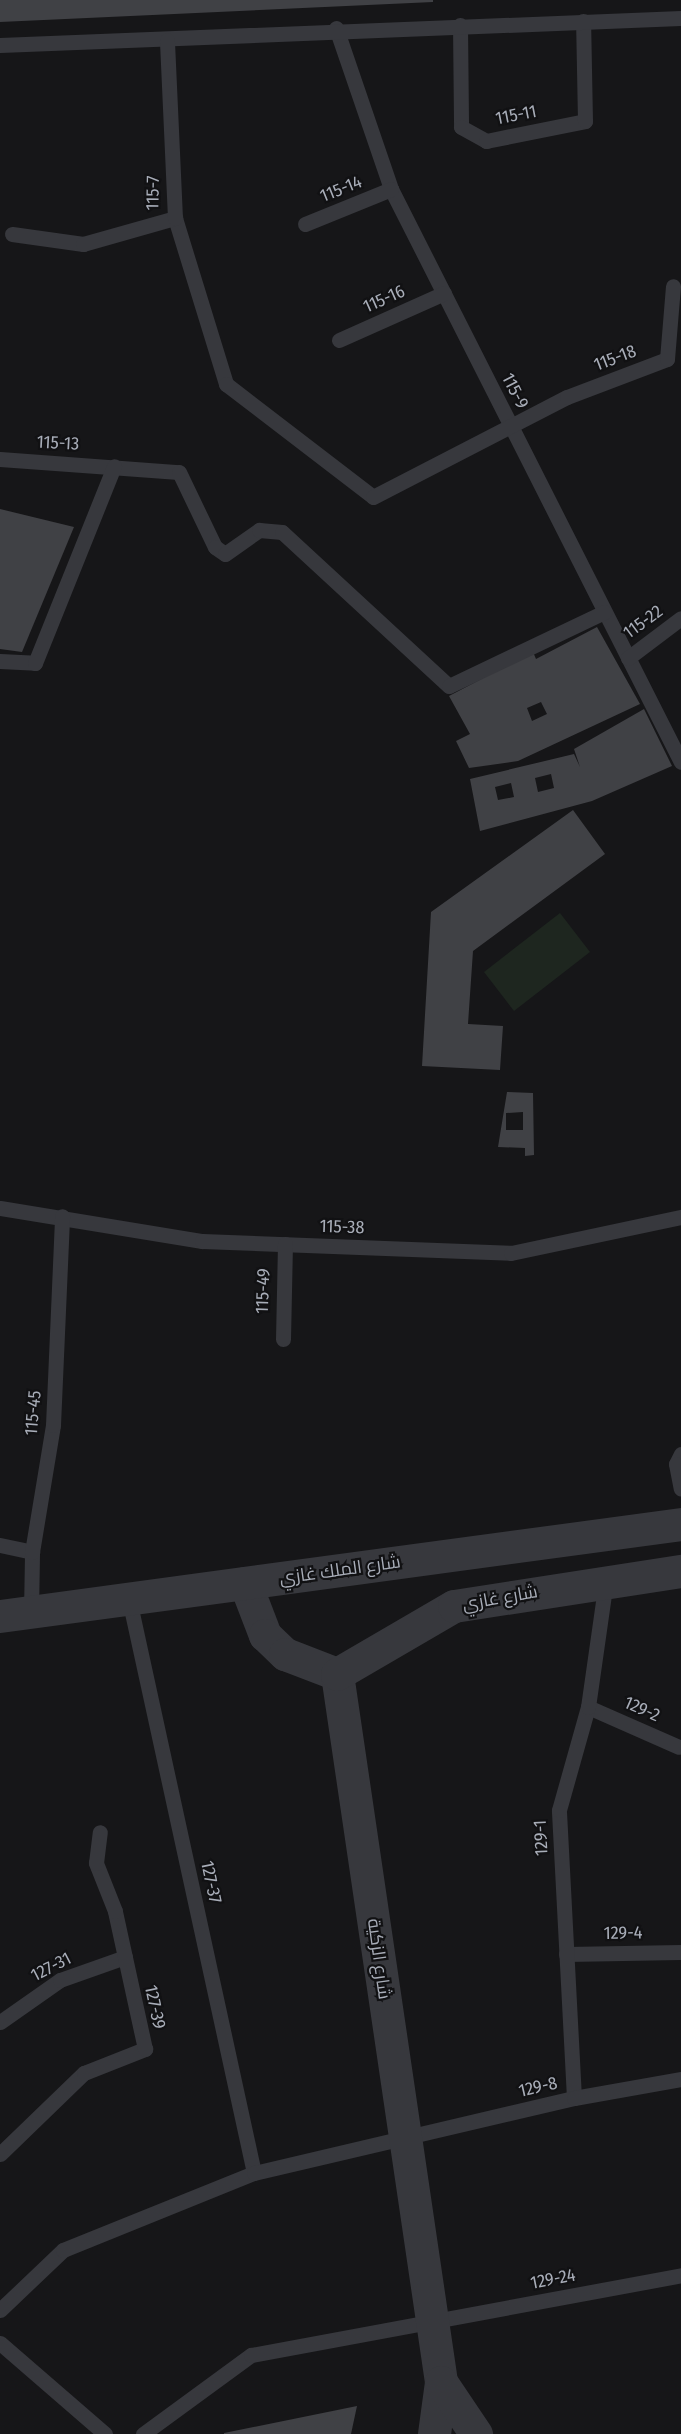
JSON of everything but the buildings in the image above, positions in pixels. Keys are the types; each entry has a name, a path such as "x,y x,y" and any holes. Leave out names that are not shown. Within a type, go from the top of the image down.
{"street":[{"name":"شارع الملك غازي","path":"16,1614 681,1524"},
{"name":"شارع غازي","path":"337,1674 454,1605 681,1571"},
{"path":"244,1583 265,1635 285,1654 337,1674"},
{"name":"شارع الزكية","path":"337,1674 441,2382 434,2434"},
{"name":"شارع الزكية","path":"441,2382 476,2434"}],"lane":[{"path":"0,45 167,40 336,28 681,18"},
{"name":"115-11","path":"460,25 461,127 486,141 585,121 583,21"},
{"name":"115-9","path":"336,28 391,189 681,762"},
{"name":"115-7","path":"12,234 83,244 176,218 167,40"},
{"name":"115-14","path":"305,224 391,189"},
{"path":"176,218 226,384 373,497 511,426"},
{"name":"115-18","path":"511,426 567,397 667,359 673,286"},
{"name":"115-16","path":"339,340 444,293"},
{"name":"115-13","path":"0,459 179,472 207,538 225,554 259,530 282,532 449,686 604,612"},
{"path":"0,661 35,663 114,466"},
{"name":"115-22","path":"628,658 681,618"},
{"name":"115-38","path":"0,1208 62,1216 202,1241 511,1253 681,1217"},
{"name":"115-45","path":"16,1614 32,1552 53,1425 62,1216"},
{"name":"115-49","path":"283,1339 285,1244"},
{"path":"681,1454 676,1464 681,1489"},
{"path":"0,1545 32,1552"},
{"name":"129-1","path":"574,2098 559,1810 588,1707 606,1581"},
{"name":"127-37","path":"129,1599 254,2173"},
{"name":"129-2","path":"588,1707 680,1747"},
{"name":"127-39","path":"0,2154 84,2073 145,2049 125,1957 96,1863 100,1832"},
{"name":"129-4","path":"566,1954 681,1952"},
{"name":"127-31","path":"0,2022 60,1980 125,1957"},
{"name":"129-8","path":"405,2138 574,2098 681,2079"},
{"path":"0,2310 63,2250 254,2173 405,2138"},
{"name":"129-24","path":"432,2321 681,2275"},
{"path":"143,2434 251,2355 432,2321"},
{"path":"0,2343 105,2434"}],"shaded area":[{"path":"560,913 590,952 514,1011 484,972"}]}
